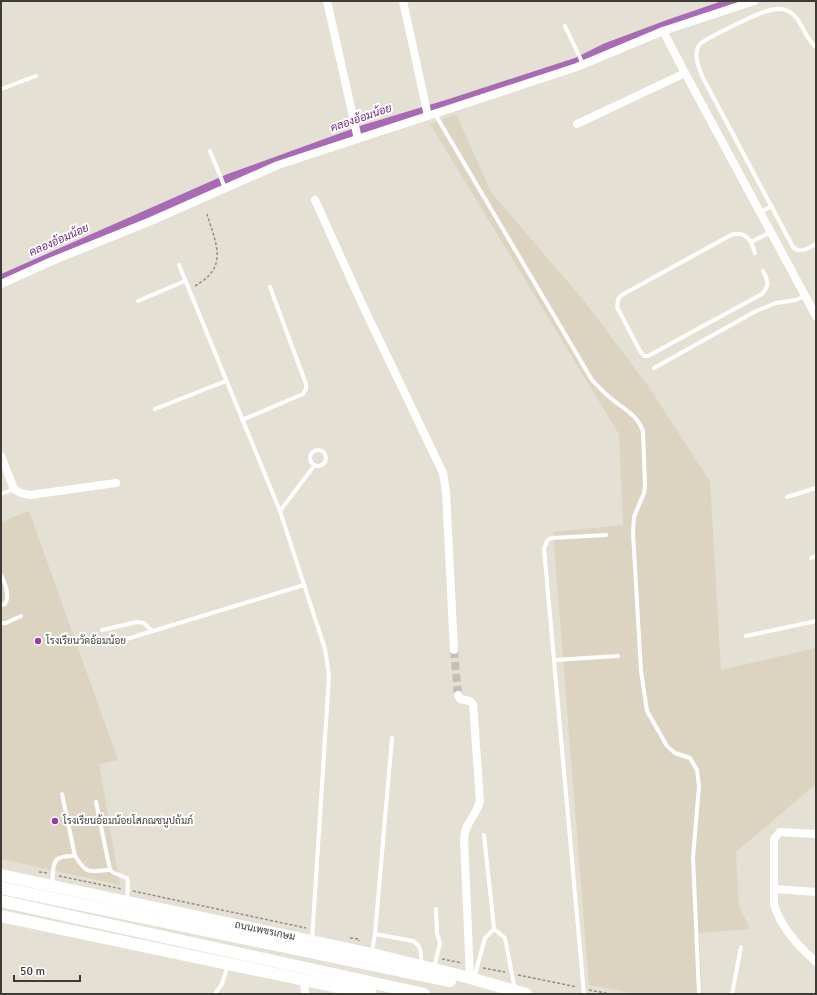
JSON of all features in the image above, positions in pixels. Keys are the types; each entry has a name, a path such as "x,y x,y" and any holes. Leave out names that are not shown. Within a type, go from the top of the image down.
{"main road":[{"name":"ถนนเพชรเกษม","path":"1,875 52,880 313,936 372,949 421,966 435,963 472,979 517,993"},
{"name":"ถนนเพชรเกษม","path":"1,888 517,993"},
{"path":"1,901 424,994"},
{"path":"1,916 371,994"}],"street":[{"path":"327,1 357,134"},
{"path":"403,1 429,112"},
{"path":"1,284 52,261 151,221 224,186 357,134 429,112 582,61 663,31 754,1"},
{"path":"663,31 816,316"},
{"path":"577,124 685,73"},
{"path":"315,200 363,306 443,473 446,492 454,650"},
{"path":"1,456 14,489 21,493 30,495 116,483"},
{"path":"458,695 460,699 470,701 473,704 480,800 478,809 465,829 464,838 473,966 472,979"},
{"path":"816,834 780,832 774,839 774,904 779,917 803,951 816,962"},
{"path":"774,889 816,892"},
{"path":"304,980 305,994"}],"lane":[{"path":"816,47 807,38 794,15 789,11 780,8 766,11 710,37 699,43 696,52 703,78 796,250 804,250 816,244"},
{"path":"565,26 582,61"},
{"path":"1,89 36,76"},
{"path":"429,112 592,380 604,393 635,416 643,431 645,485 644,493 634,517 633,533 641,671 647,711 667,746 676,753 690,758 697,770 699,786 693,857 699,994"},
{"path":"210,152 224,186"},
{"path":"760,212 772,206"},
{"path":"751,242 771,232"},
{"path":"755,253 751,242 746,235 731,235 620,296 617,307 640,352 644,356 648,356 762,294 768,286 768,282 763,271"},
{"path":"179,265 280,511 325,649 329,676 313,936"},
{"path":"138,301 185,281"},
{"path":"242,420 303,394 306,389 306,384 270,287"},
{"path":"654,368 756,311 776,303 796,300 805,296"},
{"path":"155,409 226,381"},
{"path":"316,450 323,451 327,456 326,463 320,467 314,466 310,461 310,454 316,450"},
{"path":"280,511 314,466"},
{"path":"787,497 816,488"},
{"path":"1,494 14,489"},
{"path":"584,994 544,549 550,538 606,535"},
{"path":"811,558 816,556"},
{"path":"1,575 8,595 8,600 5,604 1,605"},
{"path":"120,641 304,586"},
{"path":"1,623 6,623 21,616"},
{"path":"746,636 816,621"},
{"path":"102,630 137,622 144,623 152,631"},
{"path":"554,660 618,656"},
{"path":"372,949 375,934 392,738"},
{"path":"62,794 75,856 83,868 88,871 110,870 127,878 127,896"},
{"path":"96,802 110,870"},
{"path":"484,835 494,929 505,938 517,993"},
{"path":"52,880 53,865 56,859 60,856 75,856"},
{"path":"435,963 440,943 437,933 436,910"},
{"path":"473,966 485,938 494,929"},
{"path":"375,934 413,941 419,944 421,951 421,966"},
{"path":"732,994 741,947"},
{"path":"215,994 222,984 228,964"}],"path":[{"path":"189,290 210,276 216,266 217,250 207,214"},
{"path":"38,871 52,880 127,896 276,921 313,936"},
{"path":"344,938 372,949"},
{"path":"435,963 473,966 610,994"}],"shaded area":[{"path":"456,114 491,192 585,302 648,386 710,481 721,670 816,648 816,784 736,852 739,906 750,929 699,933 702,994 637,994 589,985 553,532 623,525 619,434 430,124"},
{"name":"โรงเรียนวัดอ้อมน้อย","path":"29,511 118,760 99,764 120,885 1,859 1,522"}],"waterway":[{"name":"คลองอ้อมน้อย","path":"1,279 227,179 365,129 577,62 605,48 736,1"}],"tunnel":[{"path":"454,650 458,695"}],"place":[{"name":"โรงเรียนวัดอ้อมน้อย","path":"38,641"},
{"name":"โรงเรียนอ้อมน้อยโสภณชนูปถัมภ์","path":"55,821"}]}
